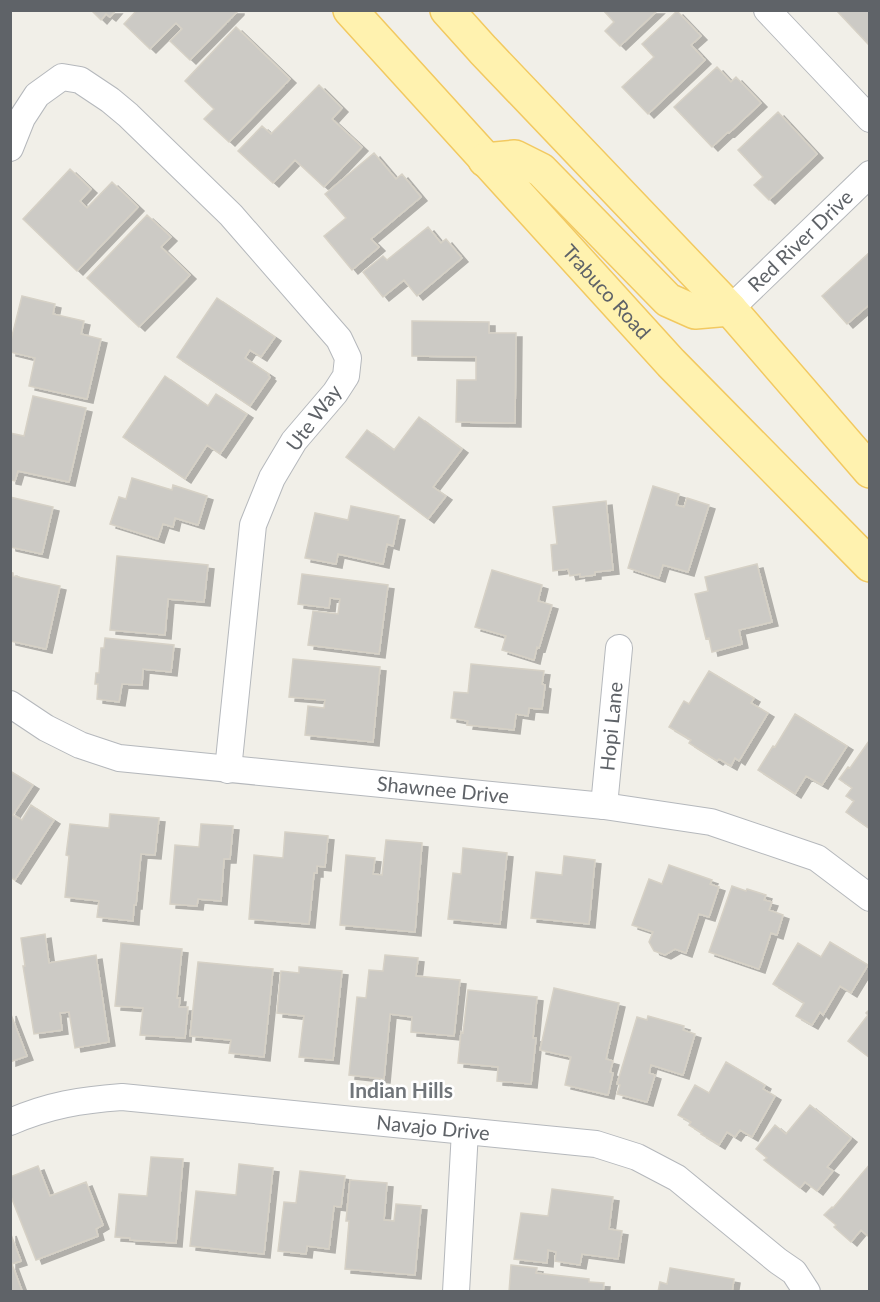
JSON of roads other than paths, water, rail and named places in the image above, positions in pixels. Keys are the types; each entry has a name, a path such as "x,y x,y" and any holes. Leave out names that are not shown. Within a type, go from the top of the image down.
{"main road":[{"name":"Trabuco Road","path":"350,10 671,363 870,565"},
{"path":"447,10 730,309 870,471"},
{"path":"485,160 515,157 541,170 668,300 695,312 730,309"}],"street":[{"path":"767,10 870,119"},
{"name":"Ute Way","path":"10,148 22,118 37,95 62,77 80,80 111,100 222,207 339,339 348,358 346,376 335,393 294,441 272,478 253,525 228,770"},
{"name":"Red River Drive","path":"730,309 870,174"},
{"name":"Hopi Lane","path":"604,806 619,648"},
{"name":"Shawnee Drive","path":"10,705 46,728 80,745 119,758 604,806 711,822 817,858 870,898"},
{"name":"Navajo Drive","path":"10,1122 66,1103 122,1097 596,1144 637,1157 677,1178 794,1272 807,1292"},
{"path":"456,1292 465,1131"}],"district":[{"name":"Indian Hills","path":"401,1091"}]}
